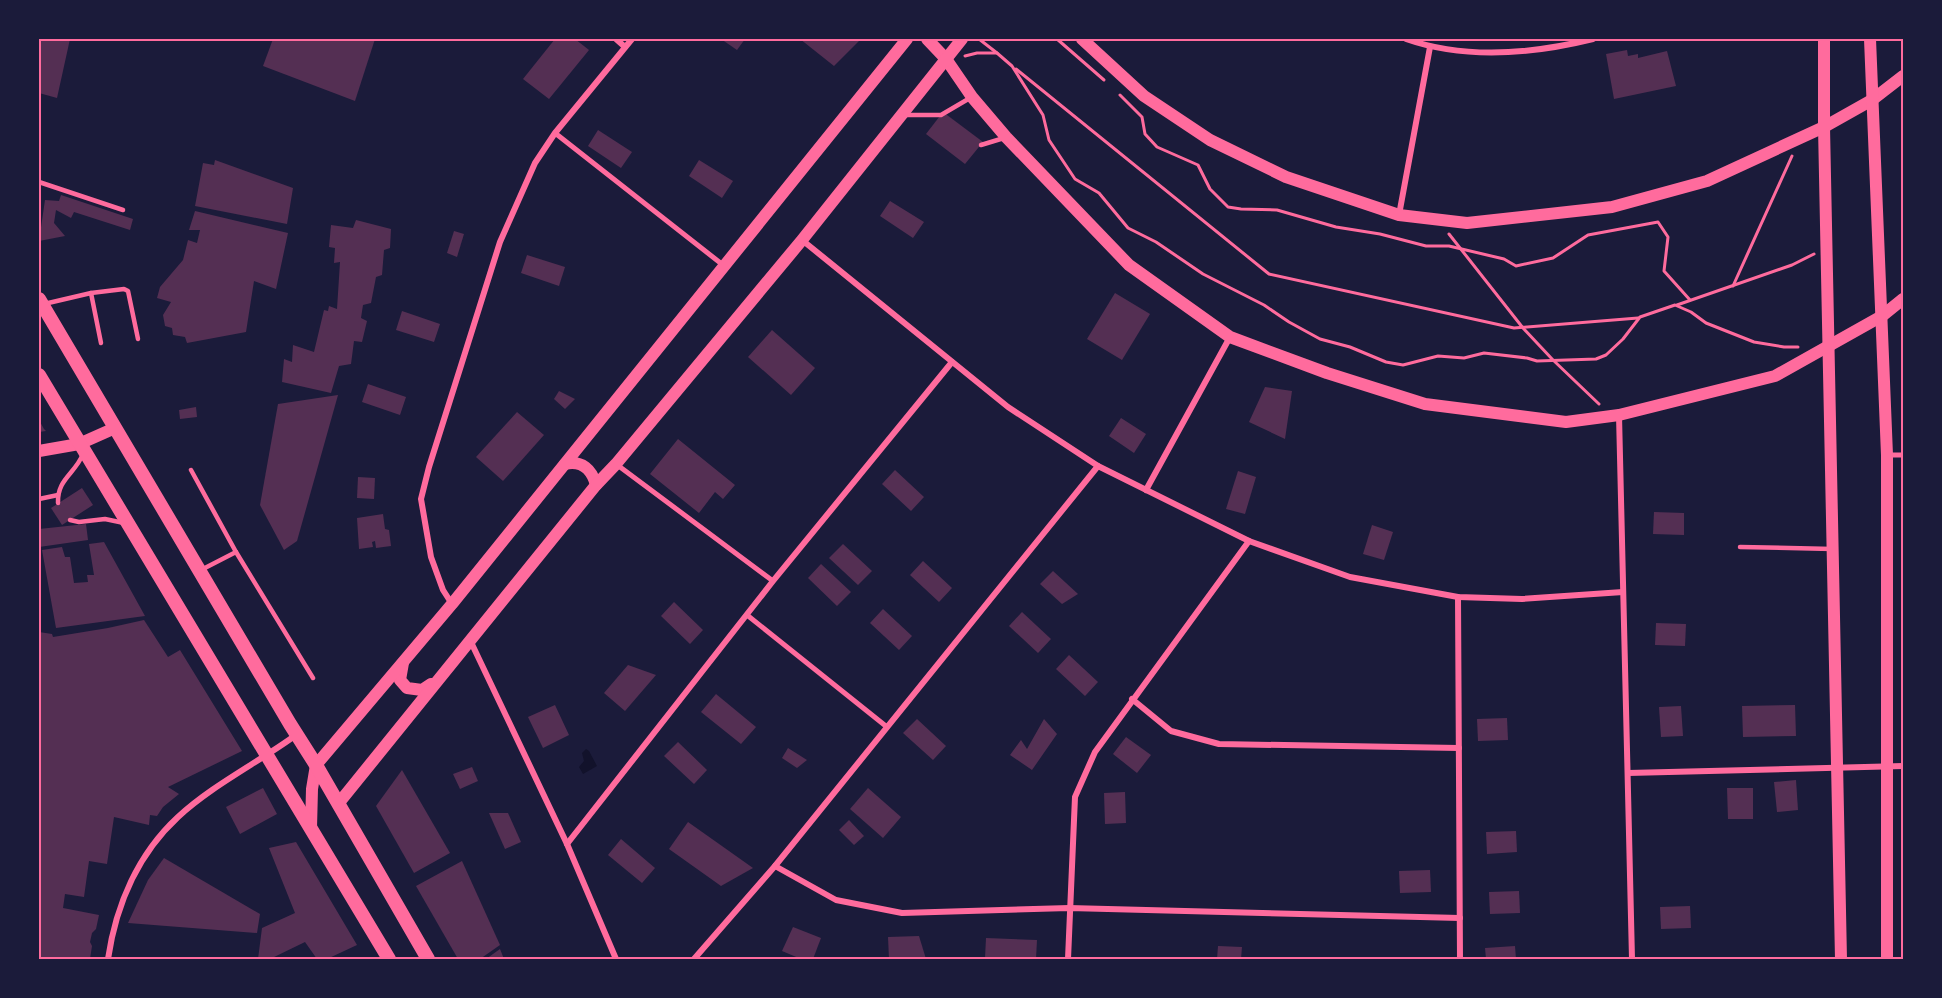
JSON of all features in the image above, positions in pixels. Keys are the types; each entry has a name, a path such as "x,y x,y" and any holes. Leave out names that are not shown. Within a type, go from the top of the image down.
{"main road":[{"path":"311,828 312,789 316,765 452,604 907,39"},
{"path":"927,39 946,59 972,97 1006,137 1129,266 1230,337 1327,373 1425,404 1566,422 1615,415 1775,376 1882,316 1903,298"},
{"path":"338,804 596,485 802,240 962,39"},
{"path":"1082,39 1144,96 1210,140 1286,177 1398,215 1467,223 1612,207 1707,181 1824,127 1872,100 1903,76"},
{"path":"1824,39 1826,248 1841,959"},
{"path":"1870,39 1887,455 1887,959"},
{"path":"41,302 316,765 428,959"},
{"path":"39,375 389,959"},
{"path":"39,451 81,447 115,428"},
{"path":"565,464 578,463 584,466 594,477 596,485"},
{"path":"404,662 400,680 407,688 422,690 438,680"}],"street":[{"path":"616,39 625,47"},
{"path":"452,604 442,590 431,556 421,499 500,242 535,163 555,133 632,39"},
{"path":"1406,39 1430,47 1481,53 1556,48 1593,39"},
{"path":"1398,215 1430,47"},
{"path":"555,133 725,266"},
{"path":"802,240 1008,407 1098,466 1249,541 1350,577 1458,597 1522,599 1623,592"},
{"path":"1146,490 1230,337"},
{"path":"567,844 773,581 952,362"},
{"path":"1615,415 1623,592 1632,959"},
{"path":"1887,455 1903,455"},
{"path":"616,464 773,581"},
{"path":"694,959 775,866 1098,466"},
{"path":"1068,959 1075,797 1095,752 1249,541"},
{"path":"1458,597 1460,959"},
{"path":"747,615 887,727"},
{"path":"470,639 567,844 616,959"},
{"path":"1132,699 1171,731 1219,744 1459,748"},
{"path":"108,959 124,894 147,851 178,816 297,735"},
{"path":"1628,773 1903,766"},
{"path":"775,866 836,900 902,913 1069,908 1460,918"}],"lane":[{"path":"902,115 941,115 972,97"},
{"path":"981,145 1006,137"},
{"path":"39,182 123,210"},
{"path":"41,302 124,289 128,291 138,339"},
{"path":"91,293 101,343"},
{"path":"58,503 62,482 79,463 81,447"},
{"path":"191,470 236,552 313,678"},
{"path":"39,499 58,495"},
{"path":"70,520 79,522 105,519 127,523"},
{"path":"1740,547 1833,549"},
{"path":"201,570 236,552"}],"path":[{"path":"979,39 1269,274 1514,328 1523,328 1640,317 1792,265 1826,248"},
{"path":"946,59 977,53 997,53"},
{"path":"1012,66 1043,116 1048,140 1075,179 1100,193 1128,228 1156,242 1203,274 1264,305 1320,339 1350,347 1386,362 1403,365 1438,357 1464,358 1484,353 1537,361 1596,359 1606,355 1623,339 1640,317"},
{"path":"1733,286 1800,138"},
{"path":"1439,220 1523,328 1553,360 1615,415"},
{"path":"1675,305 1691,312 1706,323 1754,342 1784,347 1828,348"}],"shaded area":[{"path":"586,749 597,766 583,774 579,767 584,761 582,753"}],"building":[{"path":"39,39 70,39 57,98 39,93"},
{"path":"273,39 375,39 355,101 263,66"},
{"path":"555,39 575,39 589,50 549,99 523,79"},
{"path":"721,39 745,39 737,50"},
{"path":"800,39 857,39 859,41 834,66"},
{"path":"1627,50 1628,56 1638,54 1638,58 1667,51 1676,86 1614,99 1606,54"},
{"path":"943,112 983,142 965,164 926,134"},
{"path":"598,130 632,152 621,168 588,146"},
{"path":"215,160 293,188 287,224 195,206 203,163 214,165"},
{"path":"699,160 733,181 722,198 689,176"},
{"path":"61,195 133,219 130,230 74,212 71,218 56,210 54,223 65,236 39,241 45,200 59,201"},
{"path":"890,201 924,222 913,238 880,216"},
{"path":"195,211 288,233 276,289 254,281 246,332 187,343 185,337 173,335 172,328 165,326 163,315 171,302 157,298 160,287 183,260 188,240 197,243 200,230 189,230"},
{"path":"356,220 391,229 390,248 384,250 382,275 376,277 371,303 363,305 361,318 367,321 362,342 354,341 351,364 339,366 331,393 282,382 284,359 292,362 293,345 314,352 324,310 328,311 329,306 337,309 340,262 334,263 335,248 329,247 331,225 353,228"},
{"path":"454,231 464,234 457,257 447,253"},
{"path":"527,255 565,267 559,286 521,273"},
{"path":"1115,293 1150,314 1122,360 1087,339"},
{"path":"402,311 440,324 434,342 396,330"},
{"path":"772,330 815,368 791,395 748,357"},
{"path":"368,384 406,397 400,415 362,402"},
{"path":"1265,387 1292,391 1285,439 1249,422"},
{"path":"559,391 575,399 565,409 554,399"},
{"path":"338,395 297,541 284,550 260,505 278,404"},
{"path":"196,407 197,417 180,419 179,410"},
{"path":"517,412 544,435 503,481 476,457"},
{"path":"1121,418 1146,434 1134,453 1109,436"},
{"path":"39,420 44,429 46,431 39,432"},
{"path":"678,439 735,485 723,499 715,492 699,513 650,474"},
{"path":"895,470 924,497 911,511 882,484"},
{"path":"1238,471 1256,477 1245,514 1226,509"},
{"path":"358,477 375,478 374,499 357,498"},
{"path":"82,488 93,505 62,525 51,508"},
{"path":"1654,512 1684,513 1684,535 1653,534"},
{"path":"383,514 385,529 389,530 391,546 376,548 375,541 372,542 373,547 359,549 357,518"},
{"path":"86,524 88,540 39,547 39,529"},
{"path":"1372,525 1393,532 1384,560 1363,554"},
{"path":"104,542 145,616 56,628 42,550 62,547 65,557 70,557 74,583 88,582 87,575 94,575 89,544"},
{"path":"843,544 872,571 858,585 829,558"},
{"path":"923,561 952,588 939,602 910,575"},
{"path":"821,564 851,592 837,606 808,578"},
{"path":"1053,571 1078,594 1062,604 1040,584"},
{"path":"674,602 703,630 690,644 661,616"},
{"path":"883,609 912,636 899,650 870,623"},
{"path":"1022,612 1051,639 1038,653 1009,626"},
{"path":"144,620 168,657 180,650 242,751 168,787 179,794 163,807 157,816 150,815 149,825 114,817 107,864 89,861 84,897 65,894 63,908 99,915 90,942 92,946 90,959 39,959 39,632 52,634 53,637"},
{"path":"1656,623 1686,624 1685,646 1655,645"},
{"path":"1069,655 1098,682 1085,696 1056,669"},
{"path":"628,665 656,675 625,711 604,693"},
{"path":"716,694 756,727 741,744 701,712"},
{"path":"555,705 569,735 543,748 528,717"},
{"path":"1795,705 1796,736 1743,737 1742,706"},
{"path":"1681,706 1683,736 1661,737 1659,707"},
{"path":"1507,718 1508,740 1478,741 1477,719"},
{"path":"917,719 946,746 933,760 903,733"},
{"path":"1044,719 1057,734 1032,770 1010,755 1021,740 1027,749"},
{"path":"1126,737 1151,755 1137,773 1113,754"},
{"path":"678,742 707,770 694,784 664,756"},
{"path":"788,748 807,760 797,768 782,758"},
{"path":"472,767 478,781 460,789 453,774"},
{"path":"402,770 450,853 414,873 376,806"},
{"path":"1796,780 1798,810 1777,812 1774,782"},
{"path":"263,788 277,814 240,834 226,807"},
{"path":"868,788 901,817 883,838 850,809"},
{"path":"1727,788 1753,788 1753,819 1728,819"},
{"path":"1125,792 1126,823 1105,824 1104,793"},
{"path":"489,813 508,813 521,842 505,849"},
{"path":"849,820 864,836 854,845 839,830"},
{"path":"688,822 753,868 721,886 669,849"},
{"path":"1516,831 1517,852 1487,854 1486,832"},
{"path":"621,839 655,868 642,883 608,855"},
{"path":"296,842 357,945 327,959 317,959 305,942 270,959 258,959 262,928 295,913 269,848"},
{"path":"164,858 260,914 257,933 128,923 148,880"},
{"path":"462,861 500,945 480,959 458,959 416,886"},
{"path":"1430,870 1431,892 1400,893 1399,871"},
{"path":"1519,891 1520,913 1490,914 1489,892"},
{"path":"1690,906 1691,928 1661,929 1660,907"},
{"path":"793,927 821,938 813,959 801,959 782,951"},
{"path":"919,936 926,959 889,959 888,937"},
{"path":"986,938 1037,940 1036,959 985,958"},
{"path":"1218,946 1242,947 1241,959 1217,959"},
{"path":"1515,946 1516,959 1486,959 1485,948"},
{"path":"500,949 504,959 486,959"}]}
